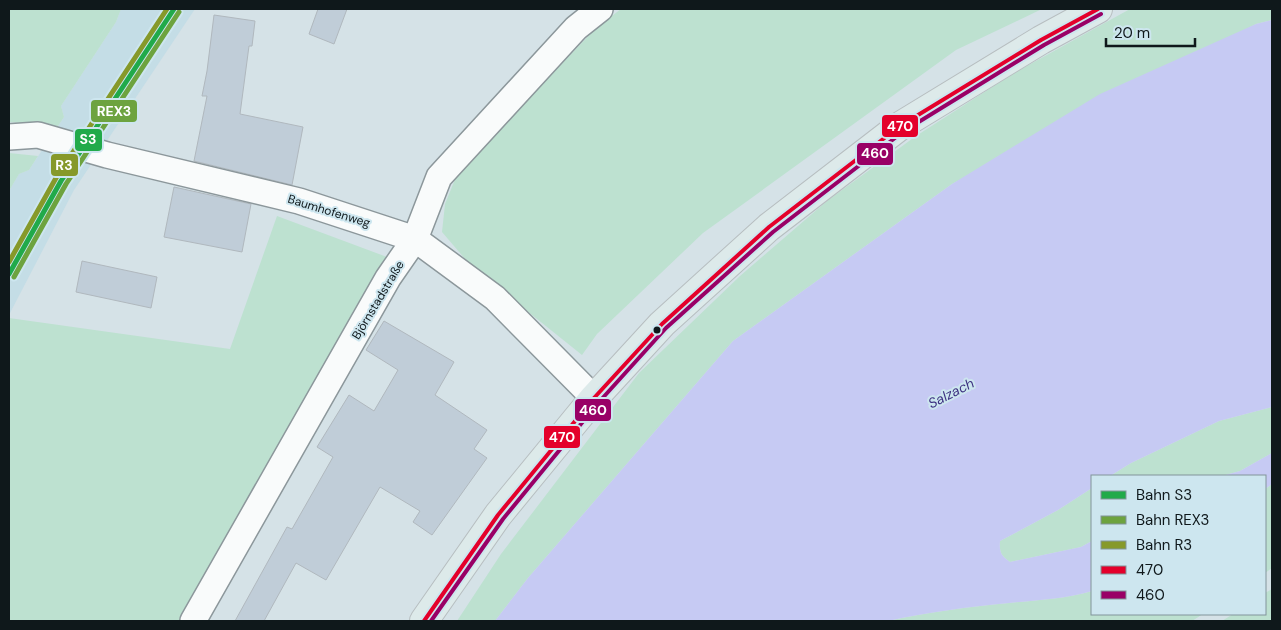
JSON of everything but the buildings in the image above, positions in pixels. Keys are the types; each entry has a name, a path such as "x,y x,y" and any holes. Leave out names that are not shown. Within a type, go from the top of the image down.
{"main road":[{"path":"424,621 498,515 594,398 662,324 769,226 900,126 1041,40 1098,9"}],"street":[{"name":"Björnstadstraße","path":"193,621 388,278 415,239 439,177 576,28 600,9"},
{"name":"Baumhofenweg","path":"9,137 38,136 107,155 299,201 415,239 495,298 594,398"}],"shaded area":[{"path":"121,9 195,9 74,190 9,315 9,191 19,174 29,170 64,117 61,106 116,22"}],"green space":[{"path":"9,9 121,9 116,22 61,106 64,117 58,126 9,122"},
{"path":"621,9 1042,9 956,50 703,233 597,334 582,355 472,267 442,232 445,204 458,172 596,28"},
{"path":"1130,9 1272,9 1272,20 1256,24 952,184 733,341 528,578 495,621 457,621 501,554 639,373 740,276 827,201 916,136 1014,73"},
{"path":"9,153 38,156 29,170 19,174 9,191"},
{"path":"277,216 387,257 241,510 180,621 9,621 9,318 230,349"},
{"path":"1272,407 1272,453 1240,471 1226,475 1112,475 1131,463 1219,421"},
{"path":"1272,484 1272,568 1266,572 1266,488"},
{"path":"1091,489 1091,542 1081,547 1010,562 1003,556 1000,551 1000,541 1058,510"},
{"path":"1272,589 1272,621 1222,621 1231,615 1266,615 1266,592"},
{"path":"1091,591 1091,615 1201,615 1192,621 888,621 948,610 1082,594"}],"water":[{"name":"Salzach","path":"1272,20 1272,407 1219,421 1131,463 1112,475 1091,475 1091,489 1058,510 1000,541 1001,553 1010,562 1081,547 1091,542 1091,591 1061,598 978,606 888,621 495,621 528,578 733,341 952,184 1100,94 1256,24"},
{"path":"1272,453 1272,484 1266,488 1266,475 1226,475 1240,471"}],"rail line":[{"name":"R3","path":"9,262 56,178 167,9"},
{"name":"S3","path":"9,274 61,181 174,9"},
{"name":"REX3","path":"14,277 66,184 179,12"}],"transit line":[{"name":"470","path":"424,621 498,515 594,398 662,324 769,227 900,126 1041,40 1098,9"},
{"name":"460","path":"431,621 503,519 599,402 666,328 773,232 904,131 1044,45 1101,14"}]}
